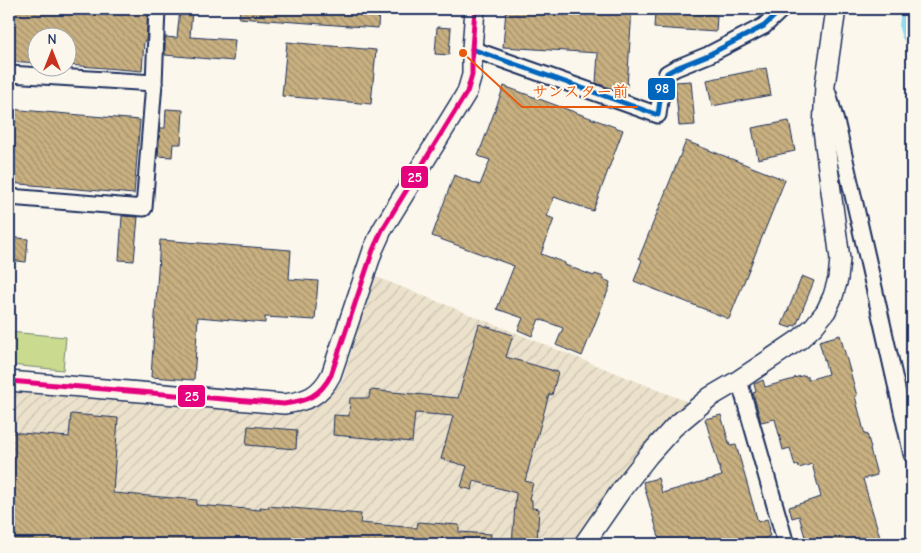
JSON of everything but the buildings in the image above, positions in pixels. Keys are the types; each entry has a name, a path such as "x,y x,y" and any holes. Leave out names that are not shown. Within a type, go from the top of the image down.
{"street":[{"path":"9,197 144,208 158,9"},
{"path":"9,381 284,404 300,402 316,394 326,385 331,375 373,250 382,230 467,92 472,75 475,9"},
{"path":"472,49 658,115 662,86 667,73 708,55 764,26 782,9"},
{"path":"584,544 622,489 674,427 710,397 800,339 826,311 838,279 840,259 823,130 825,85 836,9"},
{"path":"9,74 154,83"},
{"path":"825,85 838,129 912,455"},
{"path":"739,380 786,544"}],"shaded area":[{"path":"374,276 688,402 651,439 571,544 9,544 9,392 293,414 322,402 342,382"}],"green space":[{"path":"9,332 66,337 63,370 9,365"}],"waterway":[{"path":"912,10 910,27 912,33"}],"transit line":[{"name":"25","path":"9,381 284,404 306,399 317,393 331,375 373,250 382,230 467,92 472,75 475,9"},
{"name":"98","path":"472,49 658,115 662,86 667,73 708,55 764,26 782,9"}],"place":[{"name":"サンスター前","path":"463,53"}]}
